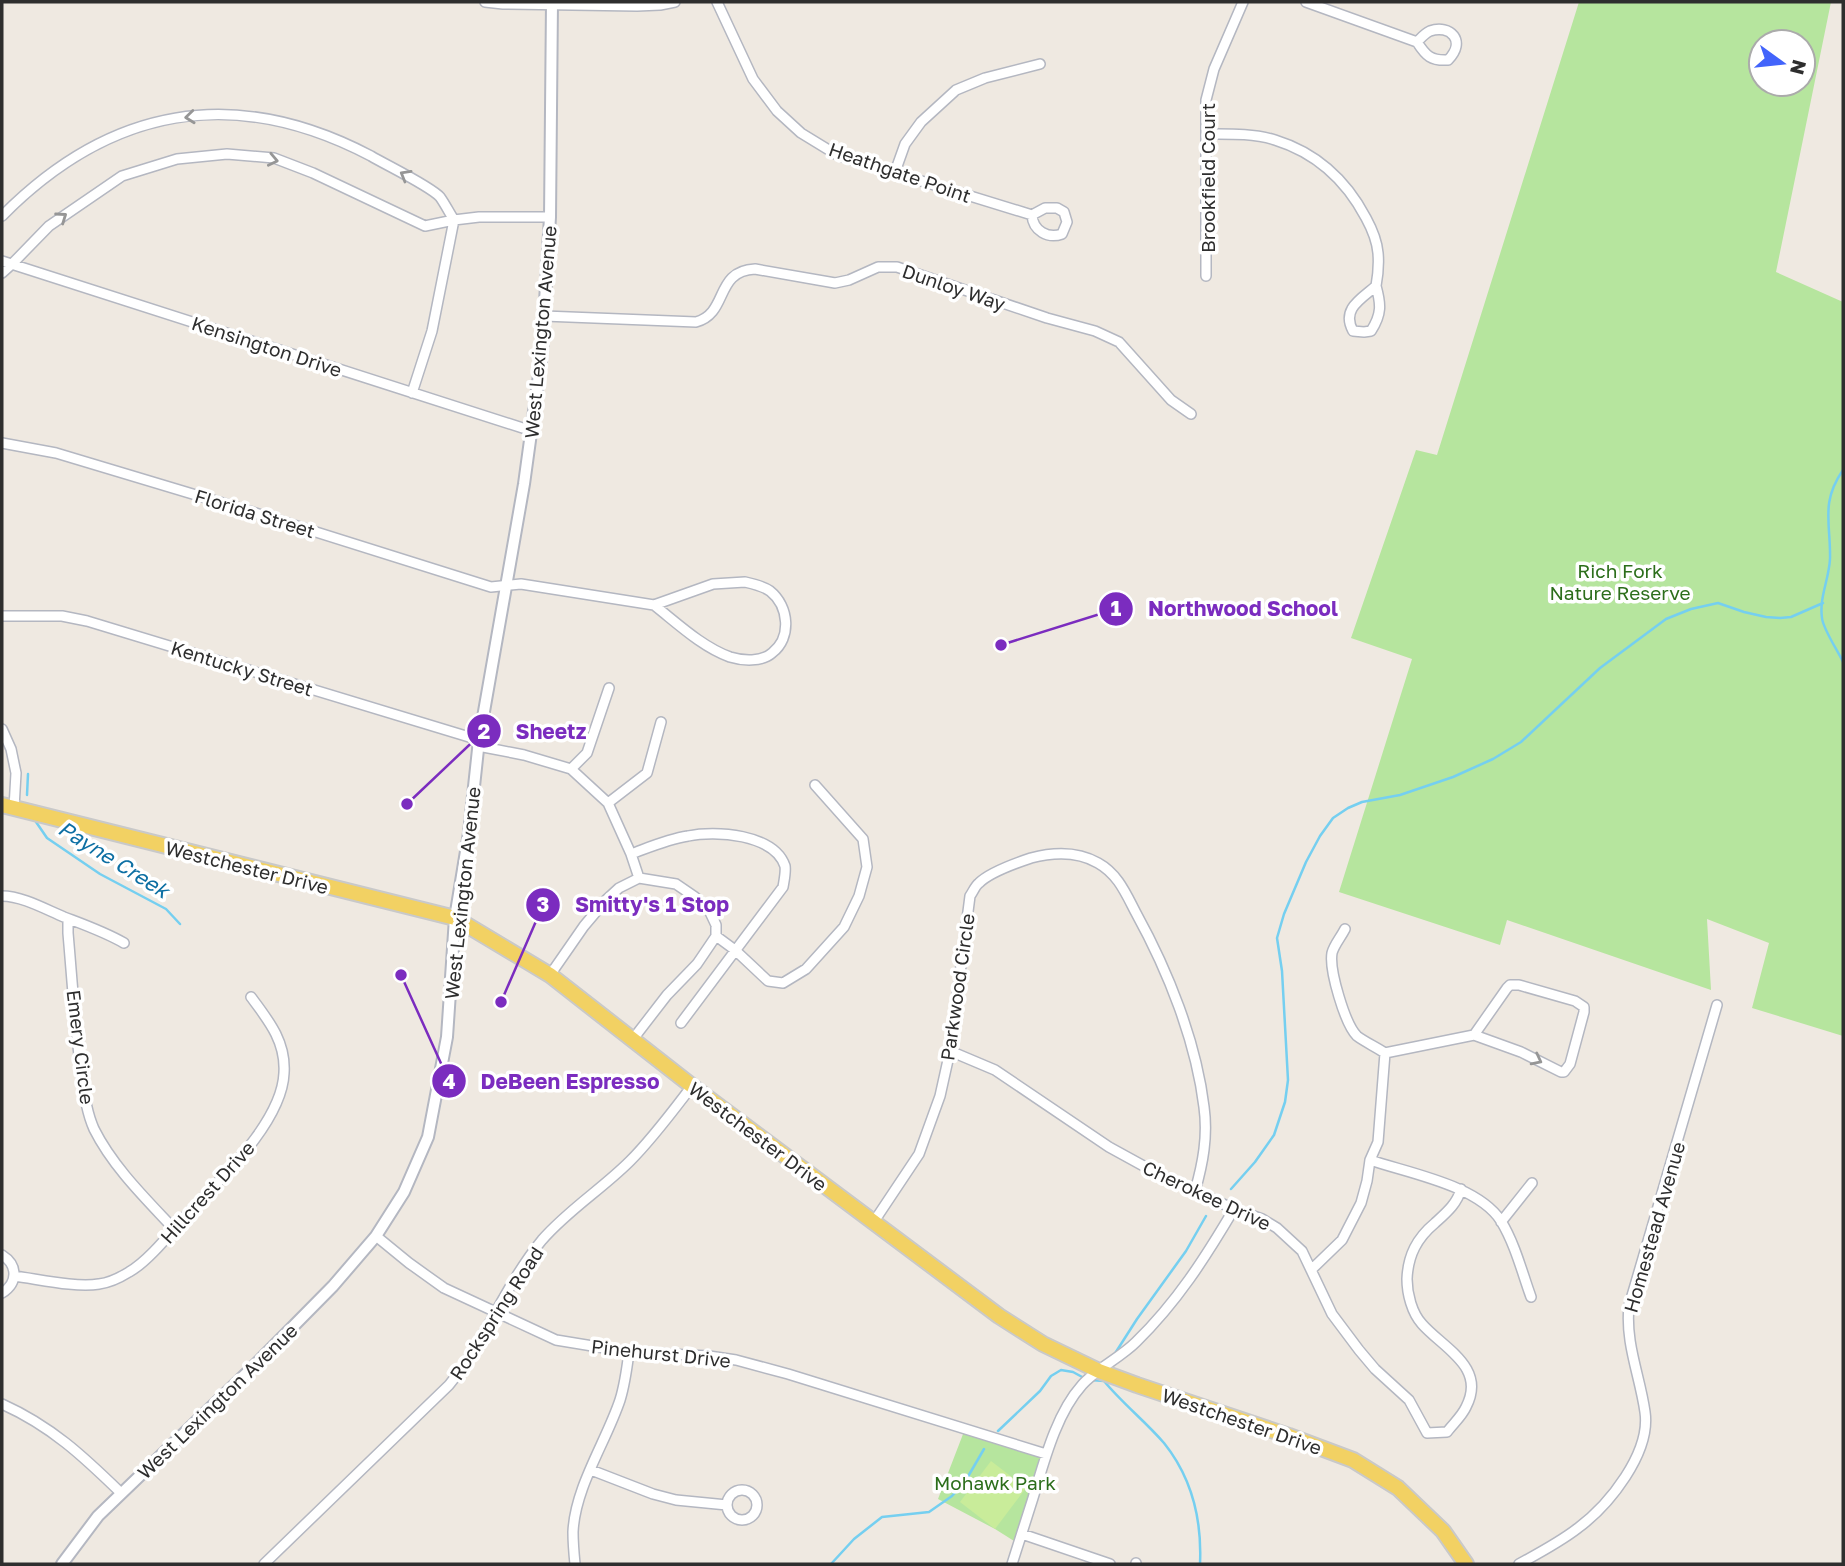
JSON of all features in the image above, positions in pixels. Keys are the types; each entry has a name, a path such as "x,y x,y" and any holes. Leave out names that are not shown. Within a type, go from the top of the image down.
{"main road":[{"name":"Westchester Drive","path":"8,806 456,918 550,975 691,1086 999,1316 1044,1344 1100,1371 1353,1460 1398,1488 1443,1531 1466,1564"}],"street":[{"path":"485,2 637,6 675,2"},
{"name":"Heathgate Point","path":"717,2 753,79 777,111 801,134 837,155 1032,215"},
{"name":"Brookfield Court","path":"1206,276 1206,100 1214,69 1244,2"},
{"path":"1306,2 1416,42"},
{"name":"West Lexington Avenue","path":"62,1564 98,1516 254,1366 333,1286 376,1236 404,1192 428,1137 447,1038 456,918 479,743 532,431 544,316 550,217 552,4"},
{"path":"895,172 905,144 921,122 956,90 985,78 1040,64"},
{"path":"2,216 64,164 91,146 127,130 163,120 241,115 282,121 352,146 438,195 454,219 432,331 412,393"},
{"path":"1206,134 1273,139 1307,152 1335,174 1355,198 1372,229 1378,253 1376,286 1381,302 1376,324 1371,331 1353,331 1348,322 1353,307 1376,286"},
{"path":"2,273 49,226 122,176 177,159 227,154 274,158 313,173 425,226 454,219 479,217 550,217"},
{"name":"Kensington Drive","path":"2,261 532,431"},
{"name":"Dunloy Way","path":"544,316 696,322 710,315 717,307 730,279 743,271 755,269 835,284 878,267 897,267 1046,318 1109,336 1119,342 1171,400 1191,414"},
{"name":"Florida Street","path":"2,443 56,453 491,587 521,584 654,605"},
{"path":"745,582 772,592 783,606 786,621 783,639 771,655 751,660 730,657 699,641 654,605 713,584 745,582"},
{"name":"Kentucky Street","path":"2,616 62,616 87,621 479,743 572,769"},
{"path":"609,688 587,753 572,769 608,803 639,878"},
{"path":"608,803 647,773 661,722"},
{"path":"2,729 16,773 8,806"},
{"path":"716,936 768,981 783,983 806,970 844,927 859,896 867,867 863,839 815,785"},
{"path":"631,854 674,839 712,834 749,838 762,843 780,856 786,868 783,887 681,1023"},
{"name":"Parkwood Circle","path":"873,1223 919,1154 940,1096 950,1051 970,896 979,882 1011,864 1043,855 1064,853 1080,856 1098,863 1110,872 1119,882 1149,935 1185,1024 1199,1078 1204,1108 1205,1149 1195,1191"},
{"path":"550,975 584,926 619,888 639,878 676,884 695,897 708,908 716,925 716,936 697,964 667,995 633,1039"},
{"path":"2,896 12,896 107,933 124,943"},
{"name":"Emery Circle","path":"68,919 79,1056 86,1104 94,1128 112,1157 174,1229"},
{"path":"1345,929 1332,952 1335,985 1350,1026 1358,1036 1385,1053 1474,1035 1521,1052 1564,1072 1570,1064 1584,1007 1576,1001 1519,985 1510,985 1474,1035"},
{"name":"Hillcrest Drive","path":"14,1276 66,1284 99,1284 130,1272 152,1253 250,1147 272,1112 285,1074 283,1051 277,1034 251,997"},
{"name":"Homestead Avenue","path":"1519,1564 1579,1528 1593,1516 1623,1480 1643,1441 1646,1413 1628,1334 1629,1306 1717,1004"},
{"name":"Cherokee Drive","path":"950,1051 995,1070 1109,1147 1160,1175 1277,1228 1302,1251 1332,1314 1375,1369 1409,1400 1427,1433 1447,1432 1465,1409 1471,1377 1462,1361 1423,1326 1416,1316 1407,1290 1407,1275 1412,1251 1419,1238 1448,1212 1458,1199 1461,1189"},
{"path":"1311,1270 1342,1240 1361,1203 1370,1160 1378,1142 1385,1053"},
{"name":"Rockspring Road","path":"264,1564 442,1394 465,1366 541,1242 556,1225 629,1163 691,1086"},
{"path":"1370,1160 1461,1189 1495,1213 1514,1251 1531,1297"},
{"path":"1501,1222 1532,1183"},
{"path":"1012,1564 1046,1454 1067,1408 1082,1385 1121,1356 1170,1305 1206,1256 1234,1209"},
{"name":"Pinehurst Drive","path":"376,1236 444,1288 556,1340 629,1352 736,1360 1046,1454"},
{"path":"2,1255 11,1262 14,1269 9,1288 2,1293"},
{"path":"575,1564 573,1531 577,1508 582,1489 620,1400 629,1352"},
{"path":"2,1404 41,1425 74,1448 121,1493"},
{"path":"591,1470 676,1500 727,1505"},
{"path":"1022,1534 1110,1564"}],"green space":[{"name":"Rich Fork Nature Reserve","path":"1579,2 1831,2 1817,71 1817,28 1747,28 1747,98 1811,98 1776,272 1843,302 1843,1036 1752,1008 1769,943 1707,919 1711,990 1507,920 1500,945 1339,892 1412,659 1351,638 1416,450 1437,455"},
{"name":"Mohawk Park","path":"965,1429 1046,1454 1019,1544 938,1499"},
{"path":"991,1461 1026,1488 995,1529 960,1502"}],"waterway":[{"path":"1843,470 1829,503 1830,559 1821,611 1825,628 1843,662"},
{"path":"1231,1189 1274,1135 1285,1102 1288,1080 1282,971 1277,938 1306,862 1333,818 1362,802 1400,795 1453,777 1493,759 1521,742 1600,668 1666,619 1691,609 1718,603 1766,617 1791,617 1823,603"},
{"name":"Payne Creek","path":"27,795 28,774"},
{"name":"Payne Creek","path":"34,819 47,838 100,874 166,909 180,924"},
{"path":"1114,1355 1186,1251 1206,1216"},
{"path":"998,1431 1040,1391 1051,1376 1061,1370 1084,1378"},
{"path":"1090,1380 1104,1381"},
{"path":"1104,1381 1164,1443 1182,1470 1197,1516 1200,1564"},
{"path":"831,1564 854,1539 882,1517 929,1512 952,1496 966,1480 984,1449"}],"place":[{"name":"Northwood School","path":"1001,645"},
{"name":"Sheetz","path":"407,804"},
{"name":"DeBeen Espresso","path":"401,975"},
{"name":"Smitty's 1 Stop","path":"501,1002"}]}
